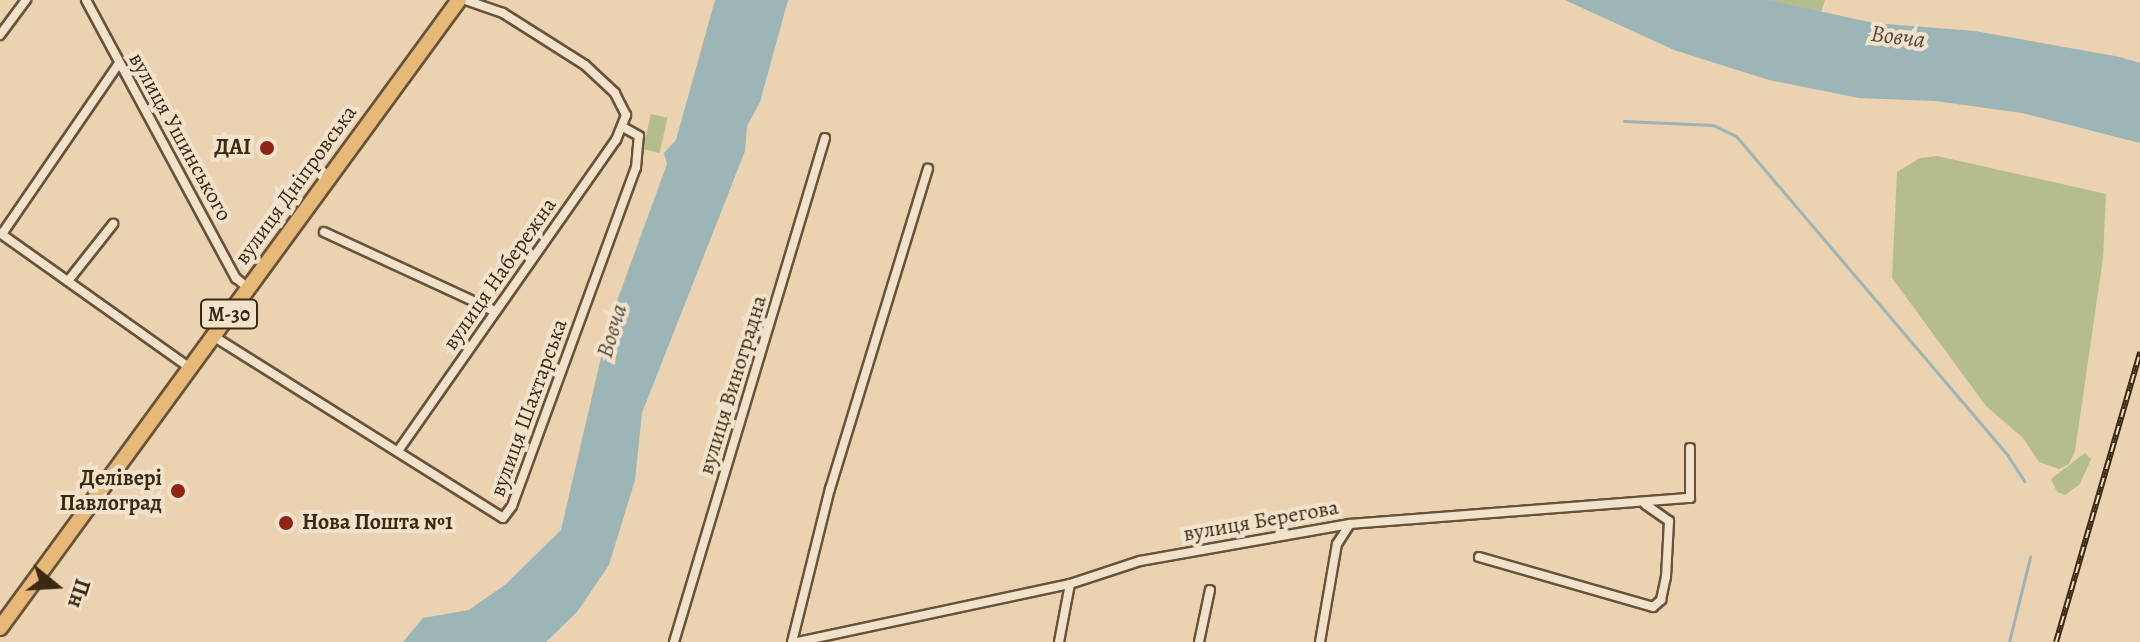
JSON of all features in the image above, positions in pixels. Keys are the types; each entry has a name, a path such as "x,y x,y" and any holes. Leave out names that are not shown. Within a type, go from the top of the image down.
{"highway":[{"name":"вулиця Дніпровська","path":"0,628 459,0"}],"street":[{"path":"0,35 26,0"},
{"name":"вулиця Ушинського","path":"86,0 236,278 248,288"},
{"name":"вулиця Набережна","path":"398,451 623,127 626,115 615,93 585,65 503,13 466,0"},
{"path":"119,63 1,233 190,368"},
{"name":"вулиця Шахтарська","path":"213,336 398,451 496,517 509,514 636,168 639,136 623,127"},
{"name":"вулиця Виноградна","path":"674,642 825,138"},
{"path":"794,642 830,489 928,169"},
{"path":"68,281 113,224"},
{"path":"324,232 495,311"},
{"name":"вулиця Берегова","path":"794,642 1070,584 1140,561 1350,524 1690,498 1690,448"},
{"path":"1479,557 1653,607 1661,600 1666,577 1669,521 1645,503"},
{"path":"1320,642 1337,544 1350,524"},
{"path":"1059,642 1070,584"},
{"path":"1199,642 1210,590"}],"green space":[{"path":"1767,0 1825,0 1821,12"},
{"path":"651,114 668,118 659,153 643,149"},
{"path":"1937,156 2106,194 2103,258 2075,451 2069,464 2059,469 2039,462 2023,438 1986,406 1892,278 1897,172 1920,158"},
{"path":"2085,453 2091,459 2080,484 2065,495 2057,492 2051,479"}],"water":[{"name":"Вовча","path":"715,0 788,0 760,102 747,126 745,151 642,413 635,480 609,565 577,612 546,642 403,642 423,618 469,610 506,584 561,530 609,323 667,164 664,153 676,140"},
{"name":"Вовча","path":"1565,0 1767,0 1874,23 1975,31 2120,57 2140,63 2140,143 2022,113 1935,101 1859,98 1769,80 1674,50"}],"waterway":[{"path":"1624,121 1713,125 1736,136 2008,456 2024,481"},
{"path":"2009,642 2030,557"}],"railway":[{"path":"2056,642 2140,352"}],"place":[{"name":"ДАІ","path":"267,148"},
{"name":"Делівері Павлоград","path":"178,491"},
{"name":"Нова Пошта №1","path":"286,523"}]}
